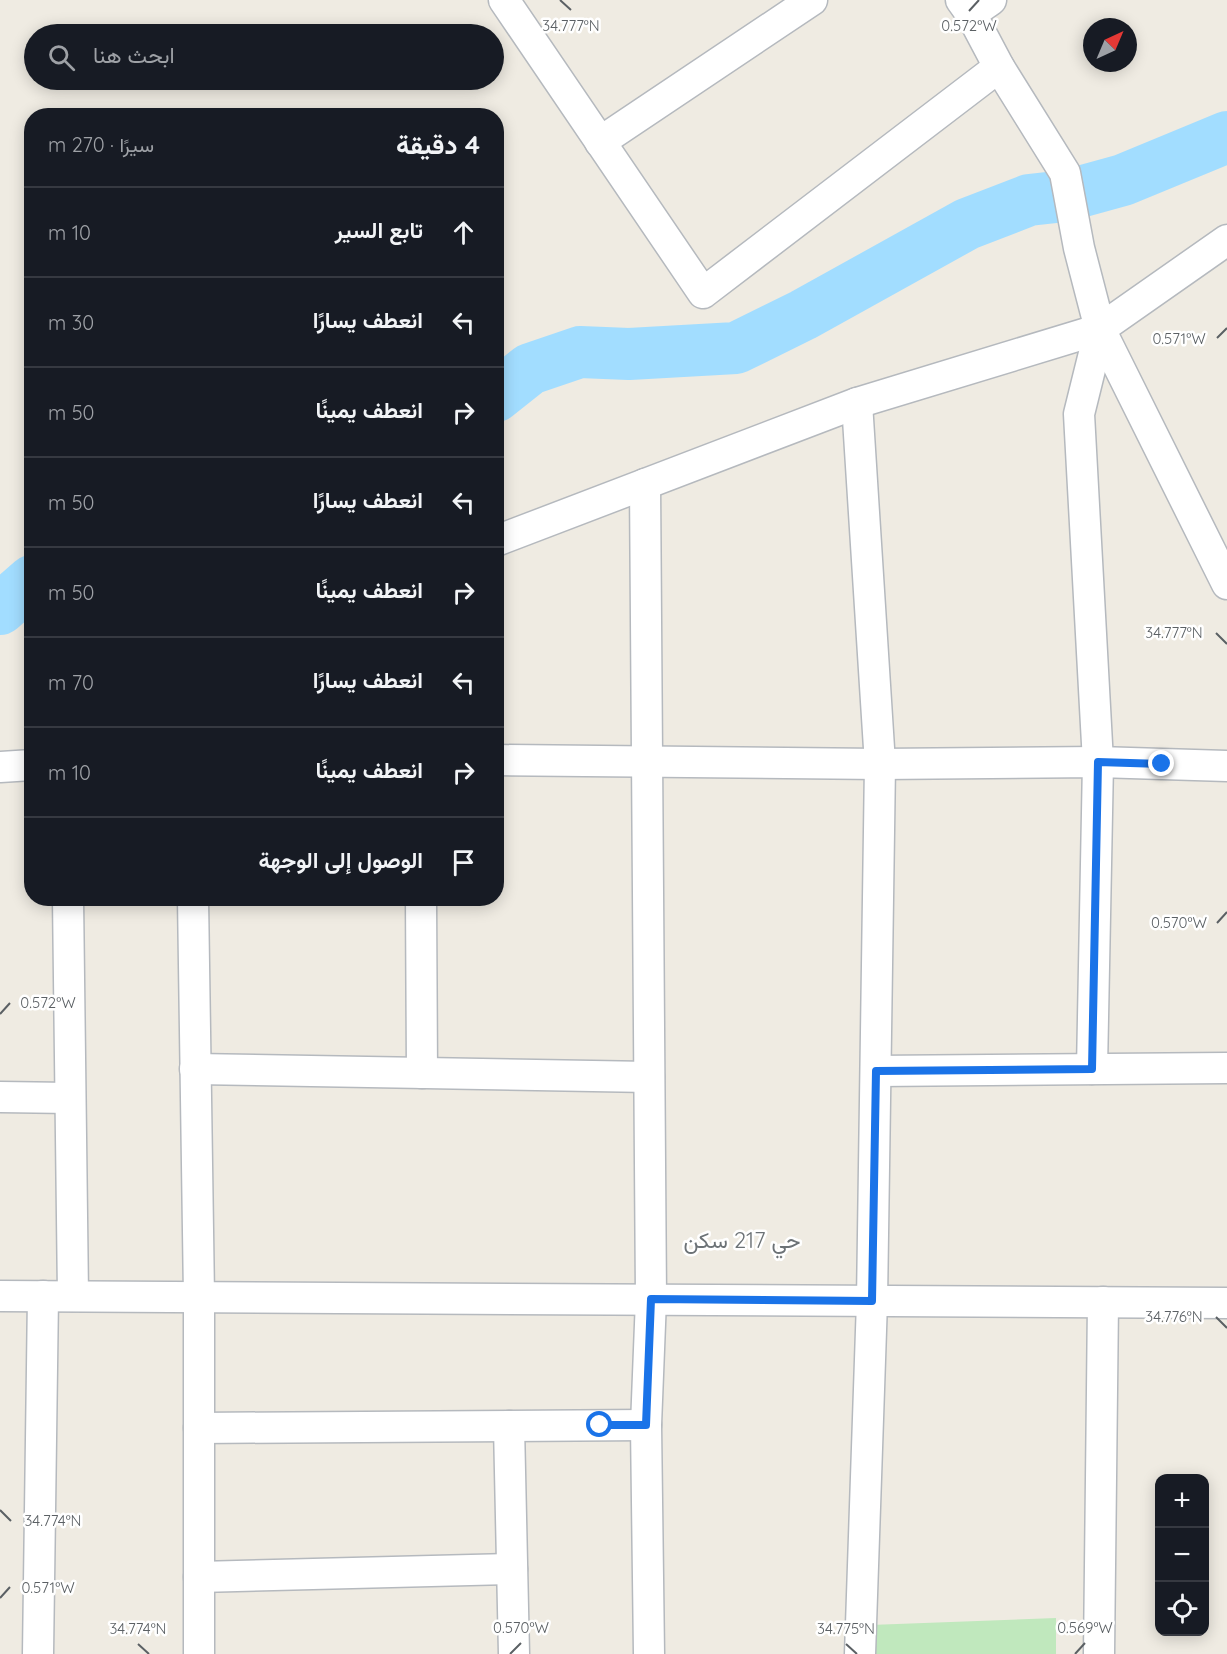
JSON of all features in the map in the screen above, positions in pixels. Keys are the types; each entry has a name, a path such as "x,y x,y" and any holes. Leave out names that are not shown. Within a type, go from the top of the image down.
{"street":[{"path":"504,0 703,293 999,68"},
{"path":"600,142 812,0"},
{"path":"974,5 999,68 1065,173 1079,248 1100,329 1227,584"},
{"path":"504,538 857,403 1100,329 1227,240"},
{"path":"1092,1069 1098,762 1079,414 1100,329"},
{"path":"857,403 880,764 872,1301 860,1654"},
{"path":"645,484 651,1299 646,1425 649,1654"},
{"path":"504,760 880,764 1098,762 1227,766"},
{"path":"0,767 24,766"},
{"path":"68,906 73,1296"},
{"path":"193,906 199,1297 198,1654"},
{"path":"420,906 422,1073"},
{"path":"876,1071 1227,1068"},
{"path":"195,1069 649,1077"},
{"path":"0,1097 70,1098"},
{"path":"0,1296 1227,1303"},
{"path":"38,1654 43,1296"},
{"path":"1099,1654 1103,1302"},
{"path":"199,1428 646,1425"},
{"path":"509,1426 514,1654"},
{"path":"199,1576 512,1569"}],"green space":[{"path":"1056,1618 1056,1654 871,1654 870,1625"}],"waterway":[{"path":"504,390 530,369 580,352 629,354 736,348 803,315 967,224 1029,200 1065,196 1123,180 1227,137"},
{"path":"0,609 24,588"}],"district":[{"name":"حي 217 سكن","path":"742,1240"}],"route":[{"path":"600,1425 646,1425 651,1299 872,1301 876,1071 1092,1069 1098,762 1162,764"}]}
